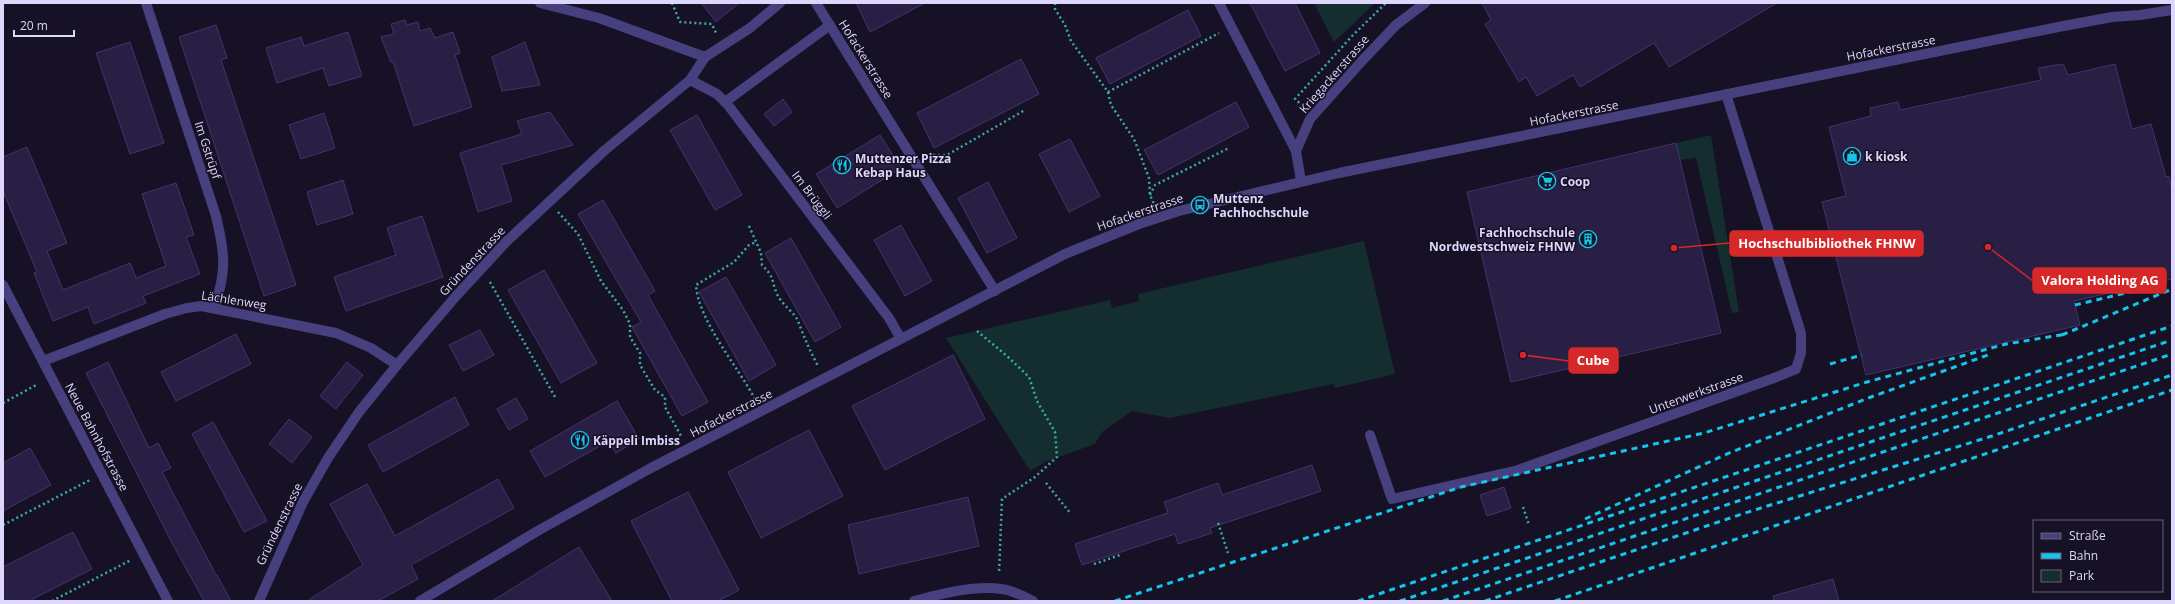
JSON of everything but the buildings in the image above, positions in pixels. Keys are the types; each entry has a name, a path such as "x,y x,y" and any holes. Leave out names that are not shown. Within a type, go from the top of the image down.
{"street":[{"name":"Im Gstrüpf","path":"146,3 216,216 223,246 224,267 221,288 214,308"},
{"path":"540,3 599,18 705,57"},
{"name":"Gründenstrasse","path":"258,601 303,502 328,458 359,412 397,365 482,268 549,201 690,80 705,57 750,28 780,3"},
{"name":"Hofackerstrasse","path":"816,3 995,291"},
{"path":"1219,3 1296,151 1301,181"},
{"name":"Kriegackerstrasse","path":"1296,151 1310,119 1396,25 1425,3"},
{"name":"Hofackerstrasse","path":"420,601 548,525 688,449 1065,254 1160,217 1220,200 1301,181 1726,94 2058,27 2112,17 2140,15 2172,10"},
{"path":"726,102 830,25"},
{"name":"Im Brüggli","path":"690,80 717,94 726,102 889,318 901,339"},
{"name":"Unterwerkstrasse","path":"1370,435 1392,499 1518,470 1796,369 1801,353 1801,333 1726,94"},
{"name":"Neue Bahnhofstrasse","path":"3,286 168,601"},
{"name":"Lächlenweg","path":"43,361 180,310 201,306 336,333 371,348 397,365"},
{"path":"914,601 949,591 1000,589 1016,592 1033,601"}],"path":[{"path":"672,3 680,22 712,24 722,46"},
{"path":"1055,3 1055,9 1065,25 1071,41 1108,92 1111,106 1134,139 1149,178 1150,195 1160,217"},
{"path":"1314,115 1295,99 1353,35 1386,3"},
{"path":"1108,92 1232,27"},
{"path":"911,156 947,155 1025,110"},
{"path":"1150,195 1155,185 1229,148"},
{"path":"549,201 578,234 601,281 623,310 630,324 630,337 640,353 640,365 655,390 665,397 665,407 688,449"},
{"path":"748,226 761,253 762,265 772,275 777,295 797,320 799,330 825,379"},
{"path":"756,242 749,245 734,262 696,285 697,296 708,320 762,412"},
{"path":"482,268 555,397"},
{"path":"977,331 1007,356 1029,378 1037,401 1055,432 1056,439 1057,457 1035,477 1002,499 998,565"},
{"path":"3,403 51,377"},
{"path":"3,525 102,474"},
{"path":"1046,483 1071,514"},
{"path":"1523,507 1529,525"},
{"path":"1218,523 1228,552"},
{"path":"52,601 143,553"},
{"path":"1094,564 1120,555"}],"green space":[{"path":"1314,3 1375,3 1334,42"},
{"path":"1711,135 1739,312 1732,313 1696,158 1680,160 1676,143"},
{"path":"1364,241 1395,374 1335,388 1333,384 1170,418 1132,411 1102,432 1095,444 1045,462 1030,471 946,338 1110,300 1112,308 1139,301 1138,294"}],"railway":[{"path":"2075,305 2172,282"},
{"path":"2062,335 2172,289"},
{"path":"1358,601 2172,326"},
{"path":"1115,601 1461,487 1704,433 1867,382 2006,344 2067,334"},
{"path":"1400,601 2172,340"},
{"path":"1443,601 2172,354"},
{"path":"1830,364 1862,355"},
{"path":"1585,519 1729,453 1871,397 1988,355"},
{"path":"1485,601 1745,513 1992,436 2172,375"},
{"path":"1555,601 2172,390"}],"place":[{"name":"k kiosk","path":"1852,156"},
{"name":"Muttenzer Pizza Kebap Haus","path":"842,165"},
{"name":"Coop","path":"1547,181"},
{"name":"Muttenz Fachhochschule","path":"1200,205"},
{"name":"Fachhochschule Nordwestschweiz FHNW","path":"1588,239"},
{"name":"Valora Holding AG","path":"1988,247"},
{"name":"Hochschulbibliothek FHNW","path":"1674,248"},
{"name":"Cube","path":"1523,355"},
{"name":"Käppeli Imbiss","path":"580,440"}]}
